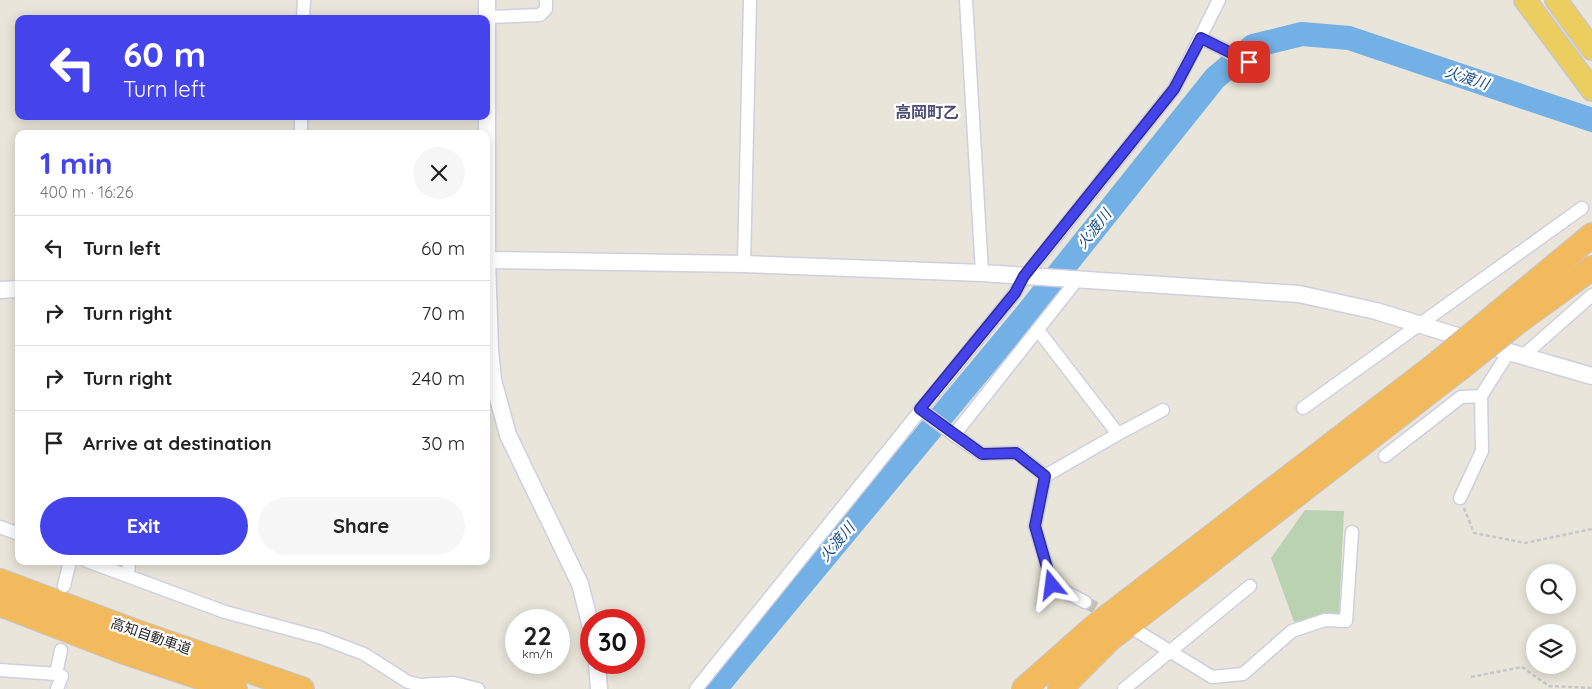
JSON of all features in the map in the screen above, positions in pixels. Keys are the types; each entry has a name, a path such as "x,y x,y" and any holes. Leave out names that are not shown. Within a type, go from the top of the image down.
{"highway":[{"path":"1525,0 1592,90"},
{"path":"1556,0 1592,49"},
{"path":"1060,689 1110,639 1506,319 1592,235"},
{"path":"1506,319 1592,268"},
{"path":"1024,689 1094,627 1449,365"},
{"name":"高知自動車道","path":"0,581 131,630 302,689"},
{"name":"高知自動車道","path":"0,604 124,652 235,689"}],"street":[{"path":"302,15 304,0"},
{"path":"486,0 487,15"},
{"path":"490,17 540,15 546,9 546,0"},
{"path":"744,264 750,0"},
{"path":"966,0 982,273"},
{"path":"696,689 923,411 1174,89 1201,38 1218,0"},
{"path":"1201,38 1221,46 1262,69"},
{"path":"1304,408 1418,324 1582,208"},
{"path":"490,260 744,264 982,273 1299,294 1376,311 1592,376"},
{"path":"951,433 1038,330 1072,280"},
{"path":"0,290 15,289"},
{"path":"1460,498 1482,451 1481,396 1516,354 1592,295"},
{"path":"1038,330 1118,434"},
{"path":"490,349 493,380 508,435 522,468 580,584 586,609"},
{"path":"1385,456 1461,397 1481,396"},
{"path":"1085,602 1052,585 1035,526 1045,476 1163,410"},
{"path":"923,411 982,454 1016,453 1045,476"},
{"path":"0,527 15,533"},
{"path":"1137,631 1212,677 1243,674 1292,630 1325,620 1346,621 1352,532"},
{"path":"64,586 69,565"},
{"path":"98,565 225,612 322,638 364,654 408,682 421,685 454,683 478,689"},
{"path":"128,576 129,565"},
{"path":"1124,689 1172,652 1250,586"},
{"path":"56,674 61,650"},
{"path":"0,670 62,676 57,689"},
{"path":"598,674 600,689"}],"path":[{"path":"1460,498 1474,533 1524,542 1592,529"},
{"path":"1472,677 1522,667 1549,686 1592,688"}],"green space":[{"path":"1305,510 1344,511 1339,615 1294,622 1271,558"}],"waterway":[{"name":"火渡川","path":"715,689 1024,317 1215,78 1253,46 1302,34 1349,38 1592,120"}],"tunnel":[{"path":"1085,602 1112,617"}],"district":[{"name":"高岡町乙","path":"927,112"}],"route":[{"path":"1052,585 1035,526 1045,476 1016,453 982,454 920,409 1015,293 1024,276 1174,89 1201,38 1221,46 1249,62"}]}
